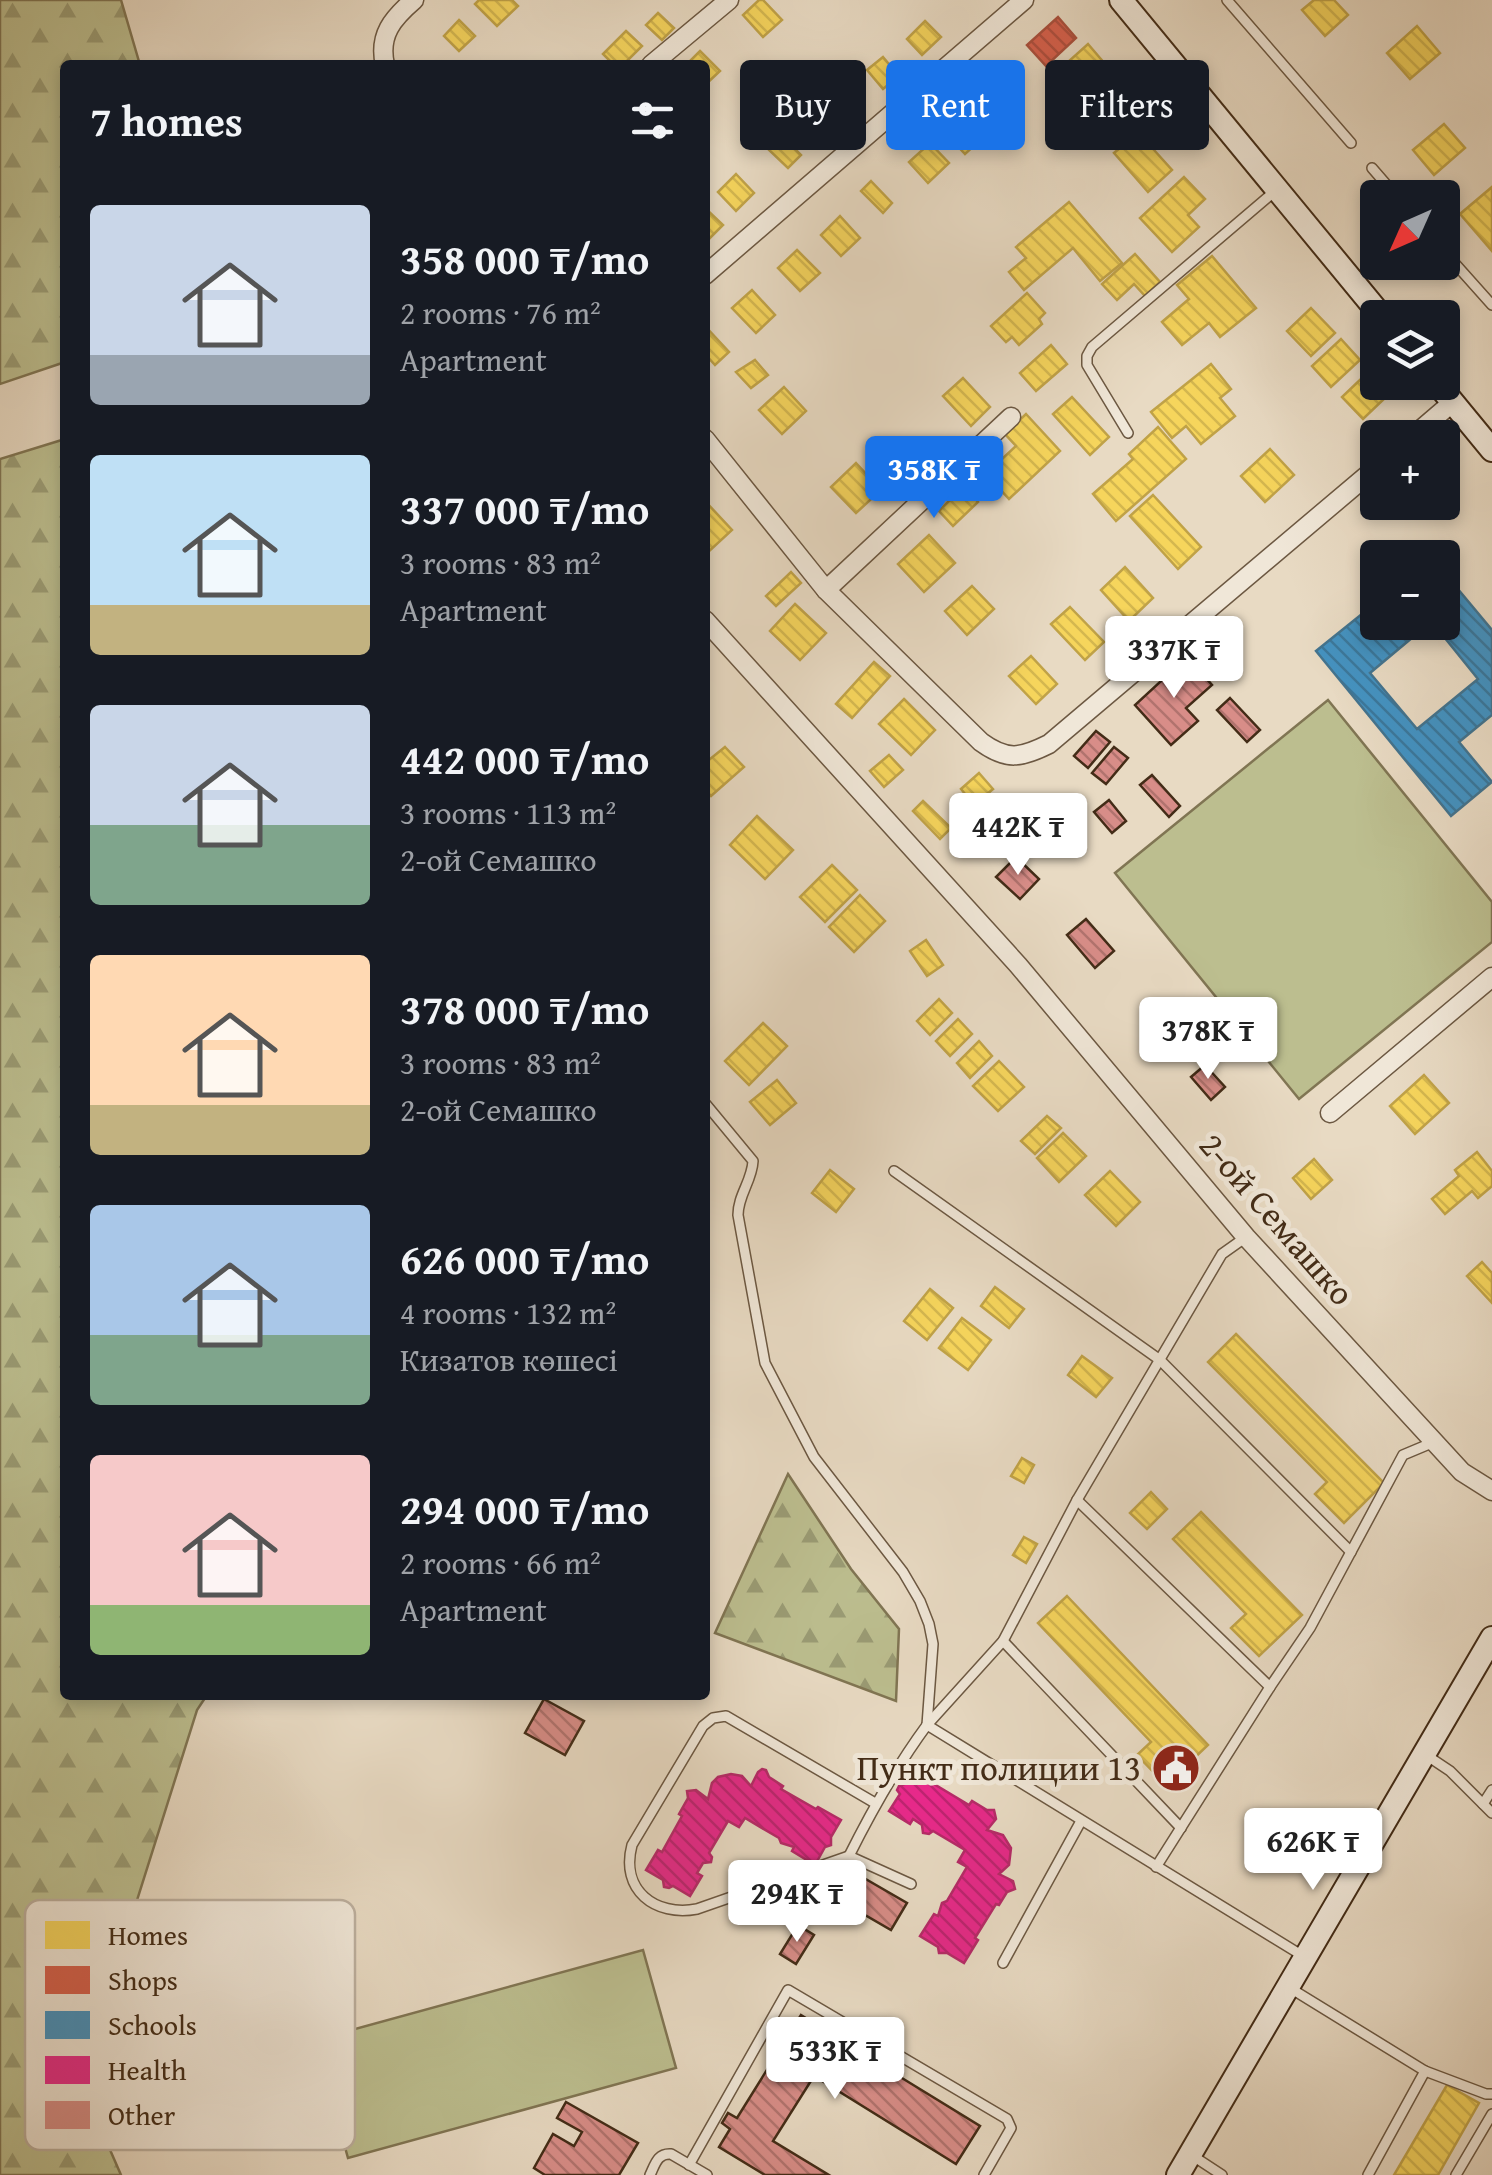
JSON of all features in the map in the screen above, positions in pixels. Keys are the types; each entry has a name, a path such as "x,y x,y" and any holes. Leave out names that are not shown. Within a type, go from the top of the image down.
{"main road":[{"path":"1121,0 1367,300"},
{"path":"1453,402 1492,450"},
{"path":"1184,2165 1492,1638"}],"street":[{"path":"384,60 390,24 414,0"},
{"path":"658,60 728,0"},
{"path":"710,271 1024,0"},
{"path":"1432,420 1453,402"},
{"path":"826,590 1010,417"},
{"path":"710,445 826,590 981,742 995,752 1011,756 1049,744 1360,481"},
{"name":"2-ой Семашко","path":"710,625 1018,964 1246,1237 1462,1472 1492,1492"},
{"path":"1330,1113 1492,978"}],"lane":[{"path":"1227,0 1351,144"},
{"path":"1372,168 1382,180"},
{"path":"1128,433 1086,365 1092,346 1277,189"},
{"path":"1460,269 1492,305"},
{"path":"710,1110 753,1162 752,1174 740,1196 738,1215 766,1362 814,1457 903,1572 929,1624 932,1644 927,1725"},
{"path":"894,1171 1160,1360 1351,1552"},
{"path":"849,1856 898,1764 927,1725 1003,1641 1077,1500 1222,1254 1246,1237"},
{"path":"1156,1867 1310,1628 1404,1455 1434,1442"},
{"path":"1077,1500 1270,1686"},
{"path":"1003,1641 1180,1828"},
{"path":"875,1803 726,1716 713,1718 703,1726 632,1845 632,1882 648,1900 684,1912 849,1856 912,1884"},
{"path":"927,1725 1306,1958"},
{"path":"1424,1753 1492,1813"},
{"path":"1484,1804 1492,1790"},
{"path":"1003,1963 1081,1822"},
{"path":"1288,1986 1426,2071 1492,2094"},
{"path":"689,2165 788,1990 1007,2119 1011,2128 984,2175"},
{"path":"1368,2175 1426,2071"},
{"path":"1456,2175 1492,2114"},
{"path":"650,2175 664,2153 707,2175"},
{"path":"1184,2165 1222,2175"}],"green space":[{"path":"0,0 121,0 139,60 60,60 60,364 0,384"},
{"path":"60,441 60,1700 204,1700 197,1710 137,1900 25,1900 25,2150 110,2150 121,2175 0,2175 0,459"},
{"path":"1328,700 1492,902 1492,942 1299,1099 1115,873"},
{"path":"788,1474 851,1569 899,1629 896,1701 715,1633"},
{"path":"643,1950 676,2068 348,2158 346,2150 355,2150 355,2029"}],"building: Homes":[{"path":"479,0 512,0 518,6 497,26 475,4"},
{"path":"759,0 782,20 763,37 743,15"},
{"path":"1314,0 1334,0 1348,15 1325,36 1302,10"},
{"path":"658,13 674,28 662,40 646,25"},
{"path":"459,20 475,36 459,51 444,36"},
{"path":"925,21 941,37 922,55 907,39"},
{"path":"1417,26 1440,53 1410,79 1387,53"},
{"path":"626,31 642,46 628,60 609,60 603,54"},
{"path":"1088,44 1102,60 1070,60"},
{"path":"700,51 709,60 691,60"},
{"path":"883,57 886,87 883,89 867,70"},
{"path":"710,61 720,71 710,80"},
{"path":"1444,124 1465,148 1434,175 1413,150"},
{"path":"769,150 796,150 801,155 788,168"},
{"path":"922,150 937,150 949,163 928,183 909,162"},
{"path":"1154,150 1172,170 1148,192 1114,153"},
{"path":"736,174 754,193 736,211 718,192"},
{"path":"1184,177 1205,199 1188,215 1199,227 1172,252 1140,218"},
{"path":"871,181 892,203 883,213 861,191"},
{"path":"1492,187 1492,251 1460,214"},
{"path":"1069,202 1122,263 1100,281 1073,248 1024,290 1009,272 1026,258 1016,247"},
{"path":"710,213 723,225 710,238"},
{"path":"840,216 860,238 841,256 821,235"},
{"path":"797,250 820,273 800,291 778,268"},
{"path":"1135,254 1160,282 1145,296 1134,284 1117,300 1102,284"},
{"path":"1212,256 1256,308 1220,337 1209,323 1182,345 1162,322 1189,299 1177,285"},
{"path":"752,290 775,315 756,333 732,308"},
{"path":"1027,293 1045,313 1039,319 1042,324 1019,345 1012,337 1006,342 991,326"},
{"path":"1311,308 1335,333 1311,356 1287,331"},
{"path":"710,331 729,352 715,365 710,360"},
{"path":"1341,339 1360,360 1331,387 1312,366"},
{"path":"1051,345 1067,364 1036,391 1020,373"},
{"path":"755,360 768,375 751,388 736,372"},
{"path":"1211,364 1231,389 1220,398 1235,416 1201,444 1186,426 1172,438 1151,412"},
{"path":"963,378 990,407 971,426 943,396"},
{"path":"1360,380 1360,400 1383,400 1363,419 1342,397"},
{"path":"784,387 806,411 782,434 759,410"},
{"path":"1072,397 1109,437 1090,455 1053,414"},
{"path":"1026,414 1060,451 1009,499 986,474 1016,446 1005,434"},
{"path":"1158,427 1186,459 1116,521 1093,494 1133,459 1129,454"},
{"path":"1270,449 1294,475 1265,502 1241,476"},
{"path":"856,463 881,490 856,513 831,487"},
{"path":"964,486 978,502 953,526 939,511"},
{"path":"1153,495 1201,547 1178,569 1130,516"},
{"path":"710,506 732,530 710,550"},
{"path":"929,535 955,563 924,592 898,564"},
{"path":"1125,567 1153,598 1129,621 1101,590"},
{"path":"791,572 801,583 776,606 766,596"},
{"path":"972,586 994,609 967,635 945,611"},
{"path":"795,604 826,633 800,660 770,631"},
{"path":"1070,607 1104,642 1085,660 1051,624"},
{"path":"1031,656 1057,684 1036,704 1009,676"},
{"path":"874,662 890,676 852,718 836,704"},
{"path":"904,699 935,730 911,755 879,724"},
{"path":"725,747 744,767 711,796 710,795 710,759"},
{"path":"889,755 903,770 884,787 870,771"},
{"path":"979,773 993,789 974,805 961,789"},
{"path":"923,801 951,828 940,839 913,811"},
{"path":"757,816 793,850 765,879 730,845"},
{"path":"832,865 857,890 825,922 800,897"},
{"path":"860,895 885,921 854,952 829,927"},
{"path":"926,940 943,965 927,976 910,951"},
{"path":"939,999 952,1013 930,1035 917,1021"},
{"path":"958,1019 972,1034 950,1056 936,1041"},
{"path":"763,1023 787,1046 749,1085 725,1061"},
{"path":"979,1041 992,1056 970,1078 957,1063"},
{"path":"999,1061 1024,1087 998,1111 973,1086"},
{"path":"1424,1075 1449,1103 1415,1134 1390,1106"},
{"path":"777,1080 796,1103 770,1125 750,1102"},
{"path":"1047,1116 1061,1128 1035,1154 1021,1141"},
{"path":"1063,1133 1086,1156 1059,1182 1037,1158"},
{"path":"1477,1152 1492,1171 1492,1186 1478,1198 1472,1191 1445,1214 1432,1199 1459,1176 1455,1170"},
{"path":"1314,1159 1332,1180 1311,1199 1293,1178"},
{"path":"830,1170 854,1189 836,1212 812,1193"},
{"path":"1110,1171 1140,1202 1116,1226 1085,1195"},
{"path":"1482,1262 1492,1273 1492,1303 1467,1276"},
{"path":"995,1287 1024,1309 1009,1328 981,1306"},
{"path":"930,1289 953,1308 927,1340 904,1321"},
{"path":"962,1318 991,1340 968,1370 939,1348"},
{"path":"1236,1334 1384,1483 1344,1523 1315,1494 1327,1482 1208,1362"},
{"path":"1082,1356 1112,1378 1096,1397 1068,1375"},
{"path":"1022,1458 1034,1465 1024,1483 1011,1476"},
{"path":"1151,1492 1167,1509 1147,1529 1130,1513"},
{"path":"1201,1512 1302,1615 1259,1656 1231,1628 1246,1614 1173,1539"},
{"path":"1024,1537 1037,1544 1026,1563 1013,1555"},
{"path":"1067,1596 1208,1745 1166,1785 1137,1755 1151,1742 1038,1623"},
{"path":"1447,2085 1479,2103 1438,2175 1394,2175"}],"building: Shops":[{"path":"1058,17 1076,38 1052,60 1045,60 1045,65 1027,45"}],"building: Schools":[{"path":"1460,592 1492,630 1492,715 1459,742 1492,782 1451,816 1316,651 1360,616 1360,640 1409,640 1370,673 1417,729 1478,679 1447,640 1460,640"}],"building: Health":[{"path":"916,1767 936,1780 934,1784 969,1805 972,1801 994,1810 996,1819 987,1830 1003,1835 1011,1848 1009,1865 999,1874 1013,1881 1015,1889 996,1904 964,1963 939,1953 938,1947 920,1936 934,1914 938,1916 942,1903 967,1867 958,1862 965,1850 933,1831 923,1833 922,1825 913,1819 910,1824 889,1811 900,1794 899,1786 905,1784"},
{"path":"762,1769 783,1786 781,1789 841,1820 831,1845 825,1847 815,1865 792,1851 794,1847 781,1843 745,1818 739,1827 728,1821 709,1853 711,1862 703,1863 697,1873 702,1876 690,1896 673,1886 664,1887 663,1880 646,1870 658,1850 662,1852 682,1816 679,1814 688,1798 687,1791 696,1790 708,1799 718,1777 742,1776 751,1786"}],"building: Other":[{"path":"1187,657 1212,685 1186,708 1198,721 1171,745 1135,705"},
{"path":"1230,698 1260,730 1247,742 1217,710"},
{"path":"1096,731 1110,742 1088,768 1074,756"},
{"path":"1114,747 1128,758 1106,784 1092,773"},
{"path":"1152,775 1180,806 1169,817 1140,785"},
{"path":"1109,800 1126,821 1112,833 1094,812"},
{"path":"1016,857 1039,879 1020,899 996,877"},
{"path":"1086,919 1114,951 1095,968 1067,935"},
{"path":"1205,1065 1225,1087 1211,1100 1191,1077"},
{"path":"543,1700 584,1721 565,1755 525,1733"},
{"path":"857,1874 907,1903 891,1930 841,1901"},
{"path":"798,1925 814,1935 796,1964 780,1954"},
{"path":"801,2015 883,2066 886,2061 901,2070 897,2075 980,2126 956,2164 814,2076 773,2141 829,2175 765,2175 719,2147 730,2129 722,2123 728,2113 737,2118 778,2052 769,2047 777,2035 785,2040"},
{"path":"566,2102 638,2143 619,2175 545,2175 534,2168 553,2134 574,2146 582,2132 557,2118"}],"place":[{"name":"Пункт полиции 13","path":"1176,1768"}]}
